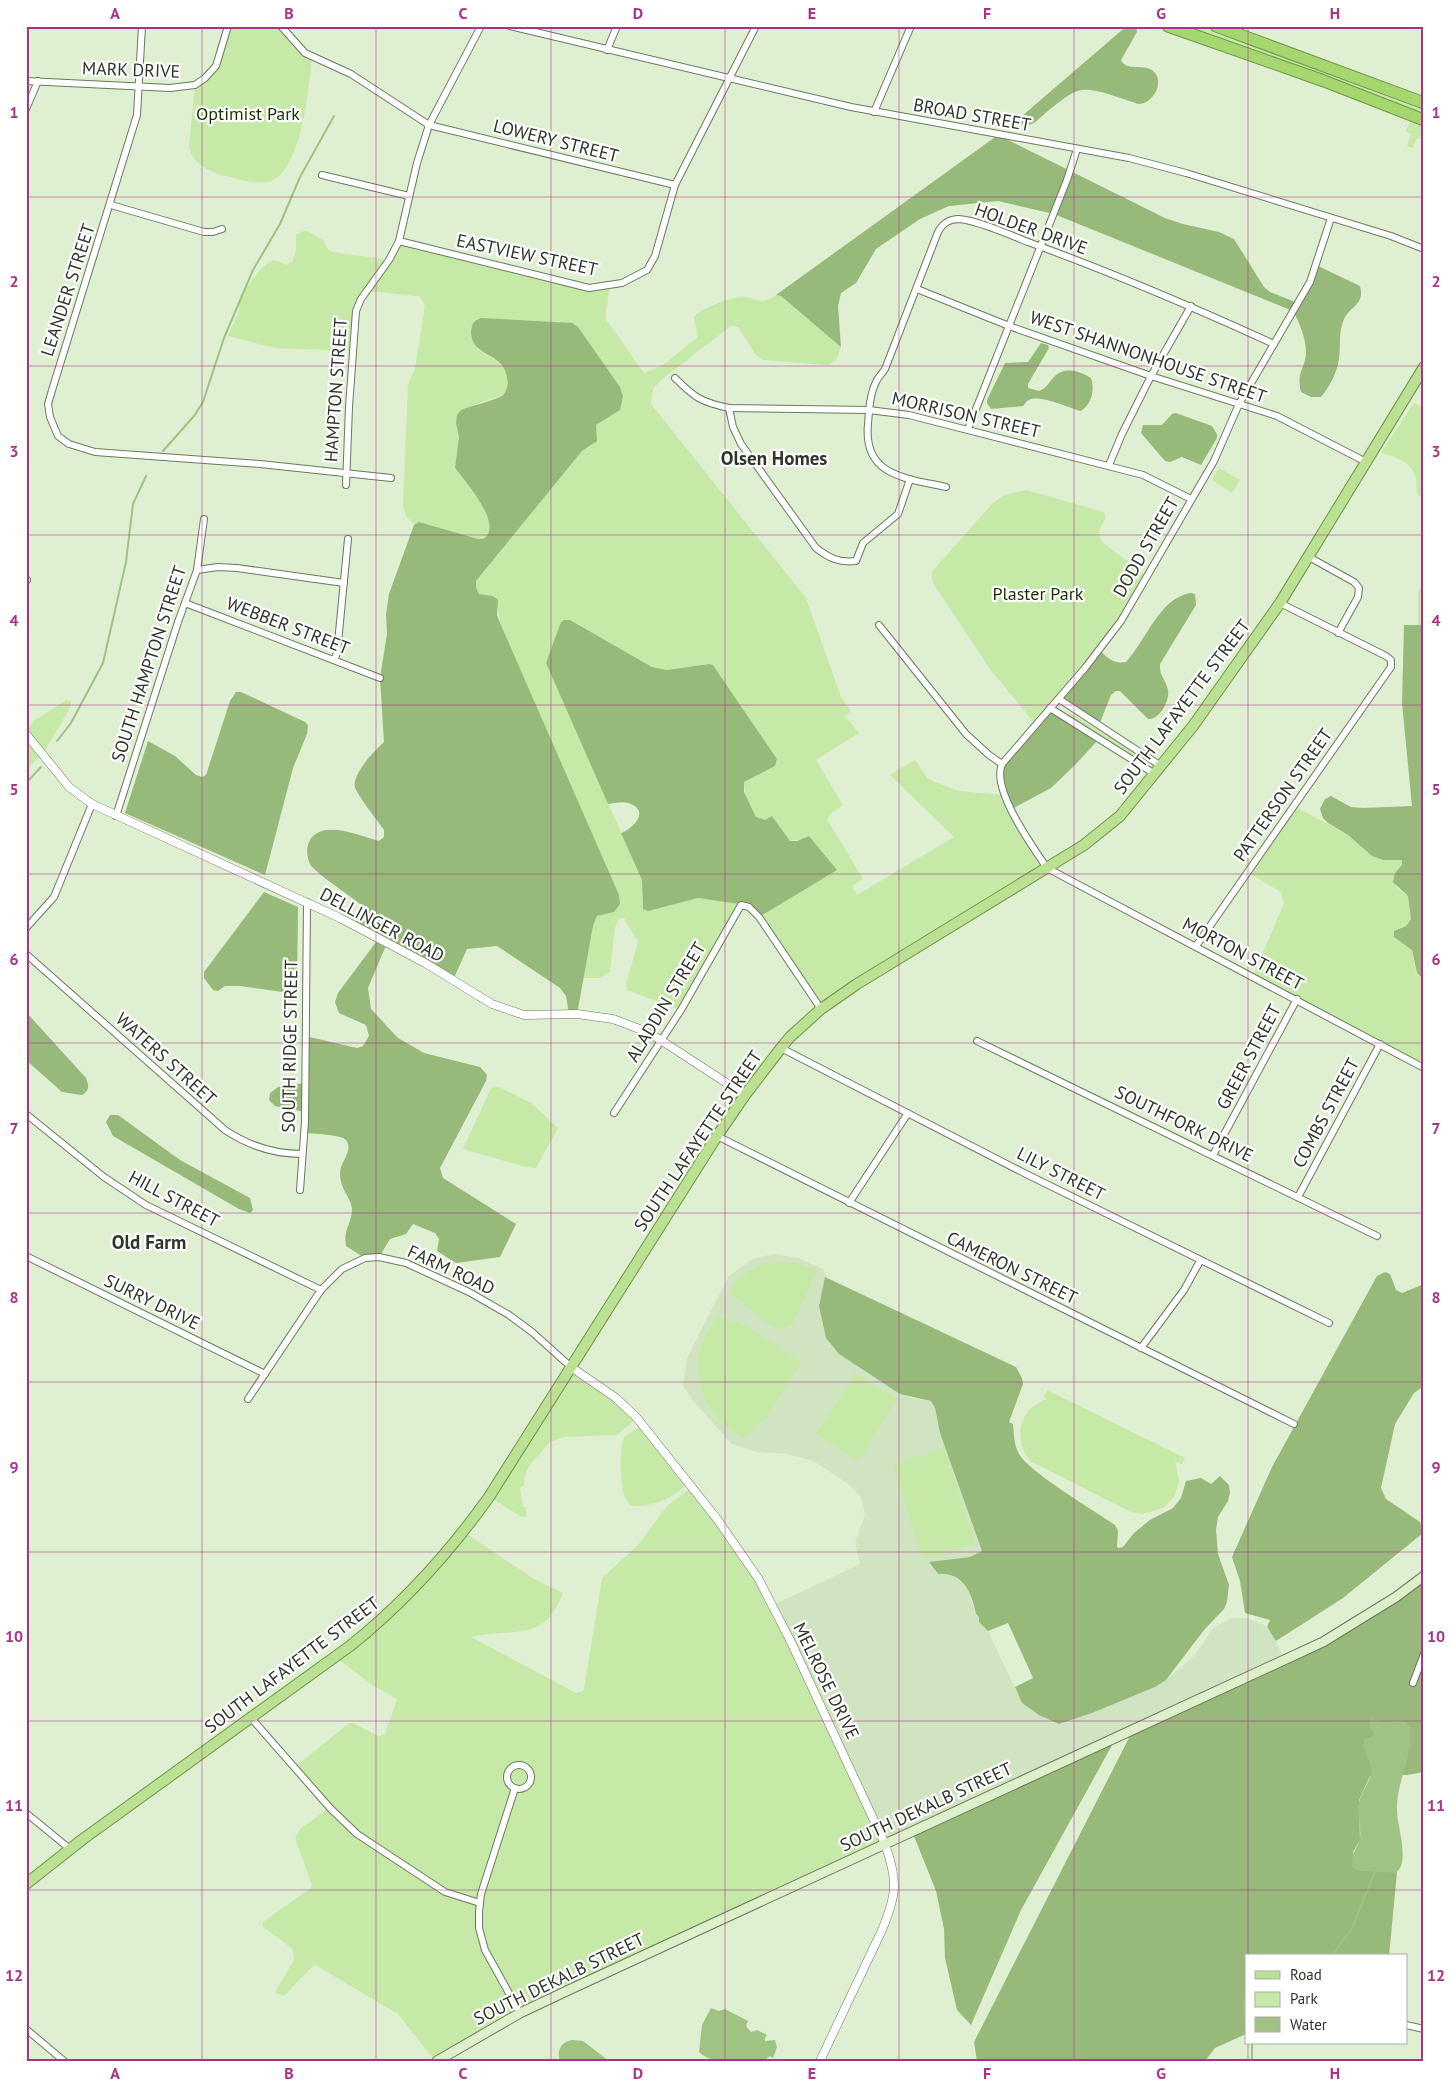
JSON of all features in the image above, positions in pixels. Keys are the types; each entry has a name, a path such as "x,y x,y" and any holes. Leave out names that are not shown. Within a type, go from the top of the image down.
{"highway":[{"path":"1168,26 1324,81 1424,120"},
{"path":"1216,26 1424,103"}],"main road":[{"name":"SOUTH LAFAYETTE STREET","path":"26,1884 70,1849 382,1621 434,1567 464,1532 489,1497 717,1136 745,1095 790,1036 821,1009 857,984 1084,845 1120,816 1219,690 1280,603 1424,367"},
{"name":"SOUTH DEKALB STREET","path":"437,2061 520,2013 1323,1642 1396,1597 1424,1576"}],"street":[{"name":"LEANDER STREET","path":"142,26 137,115 111,205 48,404 50,417 58,436 69,444 95,452 345,472 367,477 391,478"},
{"name":"MARK DRIVE","path":"26,80 184,88 194,85 205,78 216,66 228,26"},
{"path":"281,26 305,53 351,74 429,126"},
{"name":"HAMPTON STREET","path":"346,485 345,472 356,311 361,299 389,260 399,241 417,163 429,126 481,26"},
{"name":"BROAD STREET","path":"510,26 874,112 1129,158 1392,236 1424,249"},
{"path":"608,50 617,26"},
{"name":"EASTVIEW STREET","path":"399,241 589,288 610,286 647,270 652,264 675,185 756,26"},
{"path":"874,112 911,26"},
{"path":"26,109 38,81"},
{"name":"LOWERY STREET","path":"429,126 675,185"},
{"path":"968,429 1041,247 1077,149"},
{"path":"322,175 409,196"},
{"path":"111,205 204,232 222,229"},
{"name":"DODD STREET","path":"1002,764 1086,668 1121,621 1214,461 1239,404 1310,282 1331,218"},
{"name":"HOLDER DRIVE","path":"946,487 910,479 880,466 873,460 867,442 869,410 874,385 885,369 938,232 945,222 950,220 970,221 1041,247 1191,306 1274,344"},
{"name":"WEST SHANNONHOUSE STREET","path":"917,289 1009,326 1151,376 1284,419 1366,462"},
{"path":"1109,465 1116,445 1151,376 1191,306"},
{"name":"MORRISON STREET","path":"676,378 694,397 713,405 728,408 869,410 909,415 1143,475 1191,499"},
{"path":"728,408 736,436 816,548 833,559 845,562 856,561 863,543 898,514 910,479"},
{"name":"SOUTH HAMPTON STREET","path":"116,816 197,570 204,519"},
{"path":"334,660 348,538"},
{"path":"1280,603 1338,633 1358,597 1359,588 1354,582 1309,557"},
{"path":"197,570 218,567 237,568 344,583"},
{"name":"WEBBER STREET","path":"185,603 380,678"},
{"path":"880,625 966,734 1002,764 1000,773 1005,795 1031,845 1047,868"},
{"name":"PATTERSON STREET","path":"1196,946 1391,667 1391,660 1386,656 1338,633"},
{"path":"1059,699 1158,770"},
{"path":"1050,708 1158,770"},
{"name":"DELLINGER ROAD","path":"26,734 69,787 92,804 307,902 425,963 504,1010 524,1015 577,1014 613,1019 642,1030 661,1040 745,1095"},
{"path":"26,928 54,897 92,804"},
{"name":"MORTON STREET","path":"1047,868 1424,1068"},
{"name":"SOUTH RIDGE STREET","path":"300,1190 305,1122 307,902"},
{"name":"ALADDIN STREET","path":"614,1113 661,1040 741,905 749,908 759,917 821,1009"},
{"name":"WATERS STREET","path":"26,954 225,1130 243,1142 267,1150 302,1154"},
{"name":"GREER STREET","path":"1213,1155 1297,999"},
{"name":"SOUTHFORK DRIVE","path":"977,1041 1377,1236"},
{"name":"COMBS STREET","path":"1298,1197 1380,1044"},
{"name":"LILY STREET","path":"781,1048 1200,1261 1329,1323"},
{"path":"849,1203 908,1113"},
{"name":"HILL STREET","path":"26,1114 104,1177 146,1205 321,1290"},
{"name":"CAMERON STREET","path":"717,1136 1294,1424"},
{"name":"SURRY DRIVE","path":"26,1256 265,1374"},
{"name":"FARM ROAD","path":"248,1399 321,1290 342,1269 365,1258 379,1257 406,1263 469,1292 532,1332 571,1367"},
{"path":"1141,1348 1184,1290 1200,1261"},
{"name":"MELROSE DRIVE","path":"571,1367 616,1398 637,1418 717,1519 758,1578 790,1640 885,1844 895,1874 891,1908 820,2061"},
{"path":"1413,1683 1424,1654"},
{"path":"251,1718 330,1808 357,1834 445,1892 480,1904"},
{"path":"515,1788 480,1904 479,1928 485,1950 520,2013"},
{"path":"26,1814 70,1849"},
{"path":"1408,2025 1424,2029"},
{"path":"26,2029 64,2061"}],"shaded area":[{"path":"1136,27 1137,32 1121,60 1127,66 1153,71 1157,76 1158,86 1153,96 1144,103 1139,104 1103,92 1077,91 1034,123 1027,126 1021,123 1022,116 1122,30"},
{"path":"998,135 1165,218 1219,232 1234,239 1264,287 1270,292 1298,303 1316,265 1360,286 1361,297 1347,314 1342,324 1339,358 1335,374 1321,397 1311,397 1301,392 1300,375 1305,359 1306,347 1302,331 1293,311 1054,214 998,201 949,206 920,219 876,249 856,283 841,293 838,306 841,347 781,296 776,295"},
{"path":"481,318 572,323 578,327 620,387 623,396 620,410 596,425 597,441 582,451 476,581 479,594 493,596 498,600 497,615 500,623 619,895 620,904 614,912 597,916 593,926 577,1014 569,1014 566,996 560,988 497,946 467,949 453,980 387,943 368,988 371,1009 398,1038 424,1053 480,1067 487,1075 486,1081 440,1168 443,1178 516,1224 500,1257 456,1263 437,1251 439,1239 435,1233 413,1224 406,1234 390,1239 379,1257 365,1258 346,1246 345,1240 352,1209 340,1179 341,1169 348,1152 346,1140 332,1135 304,1133 305,1112 275,1106 269,1100 270,1093 278,1087 305,1083 305,1036 357,1048 363,1046 369,1036 366,1025 339,1013 335,1002 338,993 379,938 355,925 361,905 313,868 308,859 307,847 314,835 322,831 341,831 379,841 384,837 384,830 360,796 355,787 355,782 360,769 384,742 380,678 387,634 386,614 389,594 414,525 419,522 478,539 483,539 489,533 489,524 481,504 455,468 459,437 456,423 457,415 461,410 502,396 507,389 507,376 501,364 478,348 472,338 472,325"},
{"path":"1041,343 1048,345 1049,348 1028,384 1028,388 1042,390 1054,377 1063,372 1082,373 1091,378 1093,387 1088,405 1081,411 1047,400 1034,399 1028,400 1023,406 991,409 987,400 1005,363 1028,362"},
{"path":"1176,413 1212,426 1217,434 1217,438 1201,465 1182,457 1170,462 1165,461 1141,433 1143,425 1162,425 1172,414"},
{"path":"1190,593 1195,594 1196,605 1160,664 1168,694 1166,704 1160,713 1148,719 1120,691 1116,691 1111,695 1099,725 1059,699 1099,650 1114,661 1126,662 1162,611 1179,597"},
{"path":"570,620 652,667 667,670 713,665 777,759 775,766 744,782 744,792 756,817 765,820 772,816 790,841 797,841 809,836 837,870 759,917 739,904 698,898 648,911 643,909 642,880 621,833 631,827 638,819 638,810 635,806 626,802 608,804 546,663 561,622"},
{"path":"1404,625 1424,625 1424,980 1417,973 1412,950 1394,937 1394,931 1406,926 1411,919 1408,896 1393,882 1395,873 1402,865 1402,860 1383,860 1372,856 1348,835 1328,823 1323,818 1320,809 1325,799 1331,796 1351,807 1412,806 1402,703"},
{"path":"236,692 241,692 308,725 307,734 293,768 265,875 125,813 148,741 175,756 196,775 202,777 206,775 230,701"},
{"path":"1050,708 1099,739 1051,788 1012,809 1005,795 1002,764"},
{"path":"264,892 298,907 297,994 240,986 225,986 218,991 213,990 204,978 204,972"},
{"path":"26,1012 86,1078 88,1088 82,1095 62,1092 26,1060"},
{"path":"110,1115 118,1115 180,1160 250,1198 253,1210 250,1213 239,1209 113,1136 106,1122"},
{"path":"775,1254 799,1258 823,1269 826,1275 819,1306 826,1338 839,1354 911,1398 931,1401 935,1408 940,1433 982,1551 970,1557 929,1563 937,1574 951,1574 967,1587 976,1614 979,1617 979,1622 988,1631 1022,1703 1039,1715 1072,1720 1092,1713 1155,1687 1166,1680 1194,1656 1212,1630 1232,1618 1246,1618 1264,1625 1273,1636 1284,1659 885,1844 773,1605 860,1564 855,1542 865,1515 861,1498 851,1486 814,1461 787,1454 756,1452 732,1444 694,1402 683,1386 687,1358 729,1276 754,1258"},
{"path":"1385,1272 1390,1274 1396,1290 1402,1293 1424,1284 1424,1386 1414,1393 1395,1424 1381,1488 1386,1499 1420,1522 1423,1533 1343,1598 1276,1641 1267,1627 1270,1620 1245,1613 1240,1581 1232,1557 1272,1467 1377,1276"},
{"path":"825,1277 1016,1367 1023,1384 1009,1422 1013,1424 1017,1451 1025,1462 1048,1481 1115,1525 1118,1531 1117,1547 1123,1547 1134,1533 1150,1520 1173,1508 1181,1498 1186,1481 1201,1478 1211,1484 1220,1476 1229,1485 1228,1501 1218,1517 1216,1530 1218,1554 1229,1585 1227,1602 1224,1609 1204,1630 1166,1680 1155,1687 1092,1713 1059,1724 1039,1715 1022,1703 1015,1687 1033,1678 1008,1623 988,1631 979,1622 979,1617 976,1614 972,1599 965,1585 954,1576 938,1574 929,1562 970,1557 982,1551 940,1433 935,1408 931,1401 900,1394 839,1354 826,1338 819,1306"},
{"path":"1424,1576 1424,1772 1407,1775 1370,1776 1359,1800 1360,1840 1353,1852 1357,1870 1397,1872 1389,1954 1245,1954 1245,2034 1215,2048 1205,2061 977,2061 974,2042 1133,1730 1300,1652"},
{"path":"1116,1738 1021,1910 971,2025 957,2010 945,1958 944,1929 936,1891 912,1831"}],"green space":[{"name":"Optimist Park","path":"228,26 281,26 312,56 306,107 296,146 289,163 280,175 268,182 247,181 214,172 203,167 194,159 189,147 195,85 212,71"},
{"path":"1175,26 1201,26 1424,107 1424,115"},
{"path":"1411,121 1424,125 1424,138 1416,139 1413,148 1407,146 1411,134 1405,131"},
{"path":"307,231 323,240 332,252 389,260 399,241 578,286 610,286 605,318 644,373 663,365 698,337 694,318 701,311 723,301 743,297 766,301 776,295 781,296 841,347 833,363 827,365 763,360 756,355 738,327 731,326 661,380 653,389 651,404 806,598 841,697 851,711 845,716 859,733 816,760 843,805 831,813 827,819 863,879 852,886 857,895 954,837 890,775 915,760 928,779 958,791 1005,795 1047,868 821,1009 759,917 803,839 790,841 772,816 766,820 757,818 751,809 747,797 744,782 775,766 777,759 713,665 667,670 652,667 570,620 546,663 642,880 642,903 652,910 698,898 739,904 681,1010 627,990 626,984 638,942 624,918 619,919 615,928 610,972 599,978 583,978 593,926 597,916 614,912 500,623 498,608 493,596 479,594 476,588 476,581 582,451 593,444 595,441 596,425 620,409 623,396 620,387 578,327 572,323 472,325 471,338 478,349 502,365 508,376 507,390 502,395 461,410 456,423 459,437 455,468 481,504 489,524 489,533 483,539 478,539 419,522 414,525 406,516 403,505 408,384 415,369 425,306 421,298 418,296 366,291 361,299 353,351 275,348 228,336 239,311 240,296 260,270 269,262 275,260 286,265 292,262 296,250 296,235"},
{"path":"1414,403 1424,408 1424,498 1418,495 1416,479 1411,468 1398,458 1381,453"},
{"path":"1219,468 1240,480 1232,493 1212,480"},
{"name":"Plaster Park","path":"1026,490 1104,512 1106,517 1099,533 1103,543 1147,576 1121,621 1036,725 990,669 933,583 932,576 934,569 993,503 1003,496"},
{"path":"1420,588 1424,589 1424,625 1418,625 1418,592"},
{"path":"66,700 71,701 71,706 43,754 26,770 26,730 34,721"},
{"path":"1069,712 1142,757 1142,760 1139,760 1068,715"},
{"path":"1294,806 1348,835 1372,856 1383,860 1402,860 1402,865 1395,873 1396,887 1408,896 1411,919 1406,926 1401,927 1398,940 1412,950 1416,973 1424,980 1424,1068 1253,976 1284,903 1281,892 1247,872"},
{"path":"499,1087 531,1103 558,1128 536,1168 522,1166 463,1149 491,1088"},
{"path":"779,1261 802,1264 817,1271 792,1325 780,1330 765,1322 731,1293 730,1290 740,1278 751,1270 764,1264"},
{"path":"718,1316 747,1326 802,1361 767,1417 744,1438 728,1428 715,1415 705,1400 700,1384 698,1367 701,1349 707,1332"},
{"path":"571,1367 637,1418 617,1435 564,1437 550,1442 529,1466 525,1475 524,1486 520,1487 523,1507 526,1507 526,1517 522,1517 489,1497"},
{"path":"855,1373 897,1399 859,1461 816,1434"},
{"path":"1047,1390 1185,1458 1182,1464 1175,1461 1179,1481 1175,1496 1163,1508 1143,1514 1131,1512 1030,1461 1021,1443 1021,1425 1024,1417 1030,1410 1047,1399 1044,1397"},
{"path":"643,1425 688,1483 682,1489 663,1500 648,1505 632,1506 624,1495 622,1487 622,1442 625,1436"},
{"path":"944,1448 976,1543 935,1558 922,1556 892,1465"},
{"path":"691,1488 750,1565 885,1844 573,1988 435,2061 398,2014 317,1966 314,1965 284,1996 276,1993 294,1960 293,1949 262,1926 263,1922 311,1888 312,1885 295,1838 300,1829 329,1808 294,1768 349,1723 353,1723 379,1736 385,1734 397,1699 374,1686 335,1657 350,1646 464,1532 534,1579 563,1593 547,1620 537,1627 471,1637 576,1693 581,1692 584,1689 602,1578 638,1545 667,1506"}],"water":[{"path":"1370,1719 1386,1722 1403,1720 1410,1727 1410,1748 1397,1799 1403,1854 1400,1868 1395,1873 1357,1870 1353,1867 1352,1863 1360,1838 1359,1804 1371,1773 1364,1744 1364,1740 1374,1735 1373,1730 1369,1726"},
{"path":"711,2008 719,2011 725,2009 748,2021 746,2026 751,2032 757,2030 767,2035 765,2041 775,2040 777,2047 773,2058 770,2056 767,2058 767,2061 741,2062 713,2060 705,2057 699,2052 702,2025"},
{"path":"572,2040 583,2041 609,2061 560,2061 559,2050 565,2043"}],"waterway":[{"path":"163,451 194,416 203,402 224,338 253,270 280,224 300,177 334,116"},
{"path":"57,741 71,723 103,663 126,562 133,504 146,476"},
{"path":"26,783 41,767"},
{"path":"1333,1954 1352,1928 1375,1872"},
{"path":"1245,1999 1245,2014"},
{"path":"1252,2044 1252,2061"}],"district":[{"name":"Olsen Homes","path":"774,458"},
{"name":"Old Farm","path":"149,1242"}]}
